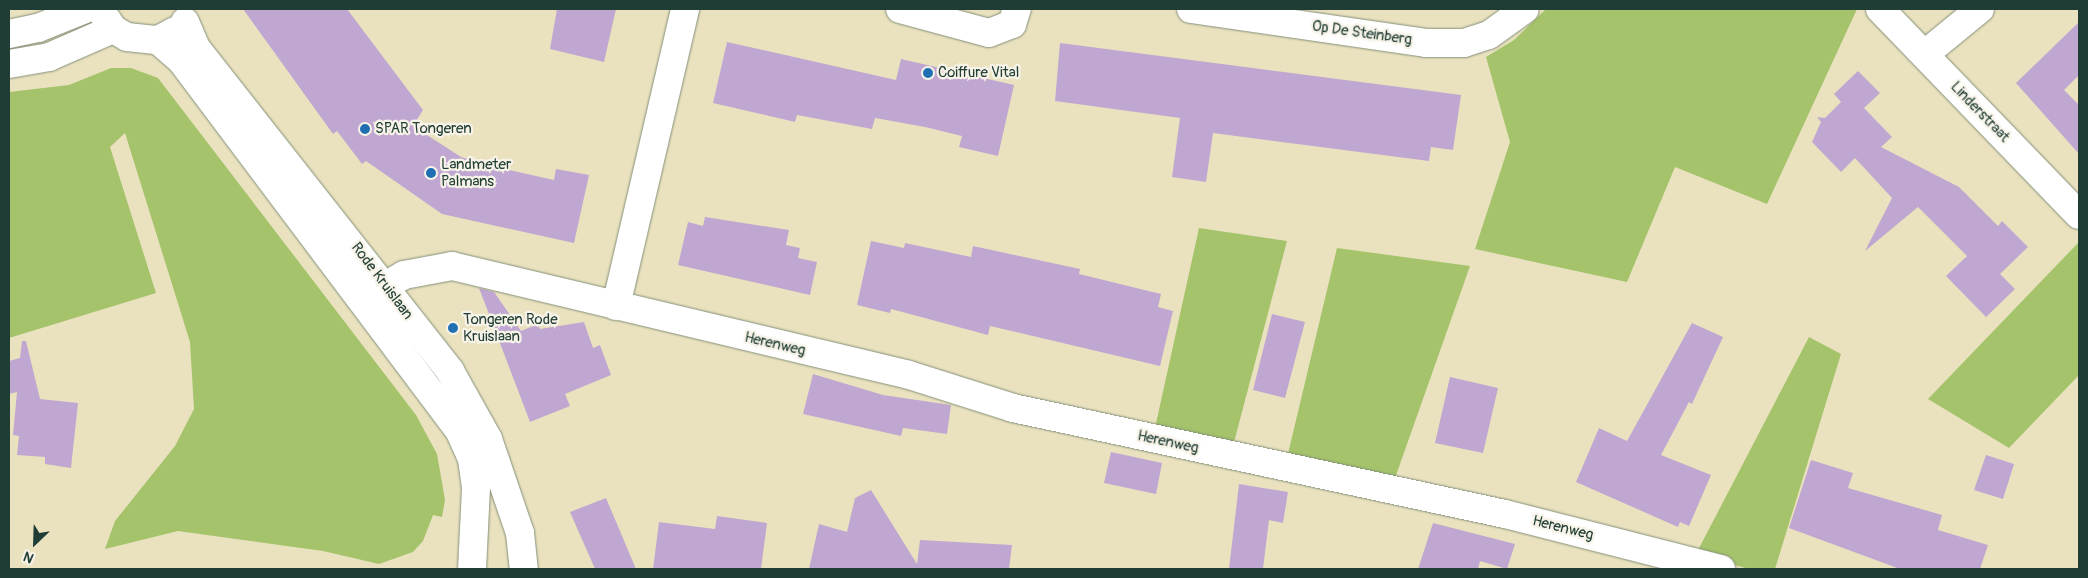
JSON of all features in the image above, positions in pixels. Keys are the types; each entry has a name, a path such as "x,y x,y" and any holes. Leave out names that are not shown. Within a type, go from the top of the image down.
{"street":[{"path":"9,34 38,28 85,9"},
{"path":"616,306 685,9"},
{"path":"900,9 989,34 1012,24 1017,9"},
{"name":"Op De Steinberg","path":"1191,9 1426,42 1464,42 1489,35 1525,9"},
{"name":"Linderstraat","path":"1880,9 2079,215"},
{"path":"1925,54 1980,9"},
{"path":"9,64 49,57 107,19 142,41 158,40 188,15"},
{"name":"Rode Kruislaan","path":"188,15 200,52 384,283 450,372 471,428 520,533 524,569"},
{"name":"Rode Kruislaan","path":"158,40 181,60 361,300 471,428 472,459 476,488 472,569"},
{"name":"Herenweg","path":"361,300 384,283 424,269 452,266 909,376 1013,408 1505,514 1721,569"}],"green space":[{"path":"1546,9 1857,9 1767,204 1675,167 1627,282 1475,249 1510,142 1486,57 1514,40"},
{"path":"111,68 131,68 158,78 416,415 437,454 445,500 442,517 433,515 423,541 413,552 379,564 323,551 178,531 105,549 115,521 175,446 194,409 190,342 125,133 110,147 156,293 9,338 9,92 69,85"},
{"path":"1199,228 1287,241 1233,446 1155,428"},
{"path":"2079,242 2079,375 2009,448 1928,399"},
{"path":"1337,248 1470,266 1394,481 1287,458"},
{"path":"1809,337 1841,354 1775,569 1749,569 1696,554"}],"building":[{"path":"243,9 347,9 423,110 413,126 461,157 486,165 554,180 556,169 589,175 574,243 442,214 366,161 362,164 337,131 333,134"},
{"path":"557,9 616,9 604,62 550,49"},
{"path":"2079,22 2079,75 2064,90 2079,105 2079,154 2016,83"},
{"path":"727,42 896,80 901,59 1014,85 998,156 959,147 962,136 925,127 875,118 872,129 797,115 795,122 713,103"},
{"path":"1060,43 1461,95 1453,150 1431,147 1429,161 1213,133 1206,182 1172,177 1180,118 1055,101"},
{"path":"1858,71 1880,93 1864,108 1892,137 1881,147 1959,187 1998,226 2002,221 2028,247 2000,274 2015,289 1986,317 1946,276 1967,256 1918,207 1865,251 1892,198 1855,158 1841,172 1812,142 1821,122 1817,117 1825,118 1841,102 1834,94"},
{"path":"705,217 789,230 786,245 800,248 798,258 817,262 810,295 678,265 688,222 703,226"},
{"path":"871,241 904,248 905,243 971,257 973,246 1080,269 1079,274 1161,294 1158,307 1173,311 1160,366 990,326 988,335 891,309 890,313 857,305"},
{"path":"479,288 494,292 521,331 538,324 540,329 584,322 593,348 600,345 611,375 565,394 570,406 530,422"},
{"path":"1272,314 1305,322 1285,398 1253,390"},
{"path":"1692,323 1723,337 1692,404 1689,402 1661,455 1711,475 1689,526 1680,522 1678,527 1576,482 1599,428 1627,441"},
{"path":"22,341 26,341 40,399 78,403 71,468 45,464 45,457 17,455 19,436 13,435 17,392 9,394 9,361 20,358"},
{"path":"813,374 883,395 951,405 947,434 903,428 901,436 803,414"},
{"path":"1450,377 1498,388 1483,453 1435,443"},
{"path":"1111,452 1162,463 1156,494 1104,483"},
{"path":"1986,455 2014,464 2003,499 1974,490"},
{"path":"1811,460 1853,473 1848,488 1942,515 1938,530 1988,545 1980,569 1900,569 1789,528"},
{"path":"1239,484 1288,492 1283,523 1269,520 1263,569 1229,569"},
{"path":"871,490 917,564 920,540 1012,545 1009,569 809,569 819,524 847,532 855,498"},
{"path":"606,498 636,569 595,569 570,512"},
{"path":"717,516 767,523 761,569 653,569 659,522 715,529"},
{"path":"1433,523 1515,544 1507,569 1480,561 1478,569 1418,569"}],"place":[{"name":"Coiffure Vital","path":"928,73"},
{"name":"SPAR Tongeren","path":"365,129"},
{"name":"Landmeter Palmans","path":"431,173"},
{"name":"Tongeren Rode Kruislaan","path":"453,328"}]}
